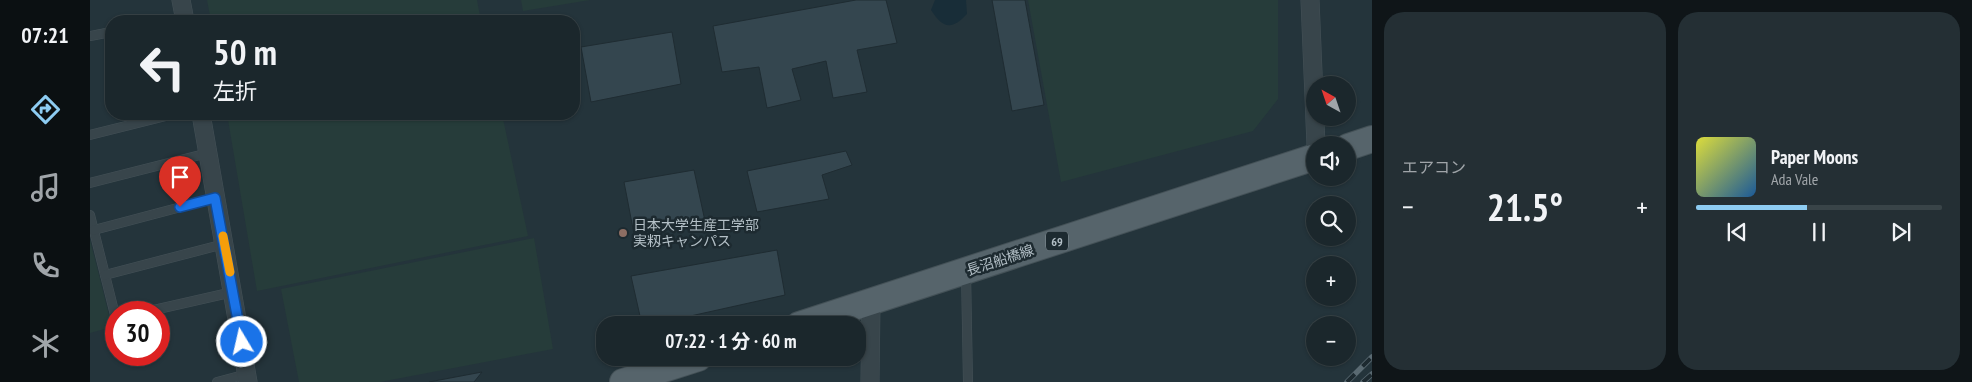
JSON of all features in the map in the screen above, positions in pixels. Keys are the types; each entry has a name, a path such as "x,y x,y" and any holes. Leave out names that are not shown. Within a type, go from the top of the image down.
{"main road":[{"path":"1356,144 1372,139"},
{"name":"長沼船橋線","path":"827,316 1306,160"},
{"path":"623,382 673,366"}],"street":[{"path":"181,0 181,15"},
{"path":"1310,0 1316,136"},
{"path":"202,120 248,378"},
{"path":"870,302 870,382"}],"lane":[{"path":"90,36 105,33"},
{"path":"90,135 150,120"},
{"path":"90,183 208,153"},
{"path":"94,230 215,198"},
{"path":"90,215 112,301"},
{"path":"105,275 224,244"},
{"path":"966,271 968,382"},
{"path":"170,306 233,292"},
{"path":"217,382 248,378"}],"green space":[{"path":"207,0 477,0 480,15 210,15"},
{"path":"521,0 590,0 523,11"},
{"path":"1028,0 1278,0 1278,99 1253,131 1061,182"},
{"path":"228,120 503,120 528,236 257,291"},
{"path":"534,238 553,349 380,382 299,382 281,289"},
{"path":"90,240 105,301 105,329 90,333"}],"water":[{"path":"935,0 966,0 967,14 957,23 952,25 944,24 931,10"}],"building":[{"path":"856,0 886,0 897,43 857,50 867,92 833,98 826,61 792,69 801,100 767,108 759,67 722,72 713,26"},
{"path":"992,0 1025,0 1044,105 1012,111"},
{"path":"672,32 681,84 591,102 581,47"},
{"path":"846,151 852,165 822,175 829,199 757,212 747,171"},
{"path":"694,170 705,221 634,234 624,182"},
{"path":"777,250 785,295 690,316 640,316 631,276"},
{"path":"482,372 474,382 429,382"}],"railway":[{"path":"1347,382 1372,357"},
{"path":"1363,382 1372,374"}],"slow traffic":[{"path":"223,236 230,272"}],"place":[{"name":"日本大学生産工学部 実籾キャンパス","path":"623,233"}],"route":[{"path":"180,207 215,198 242,342"}]}
